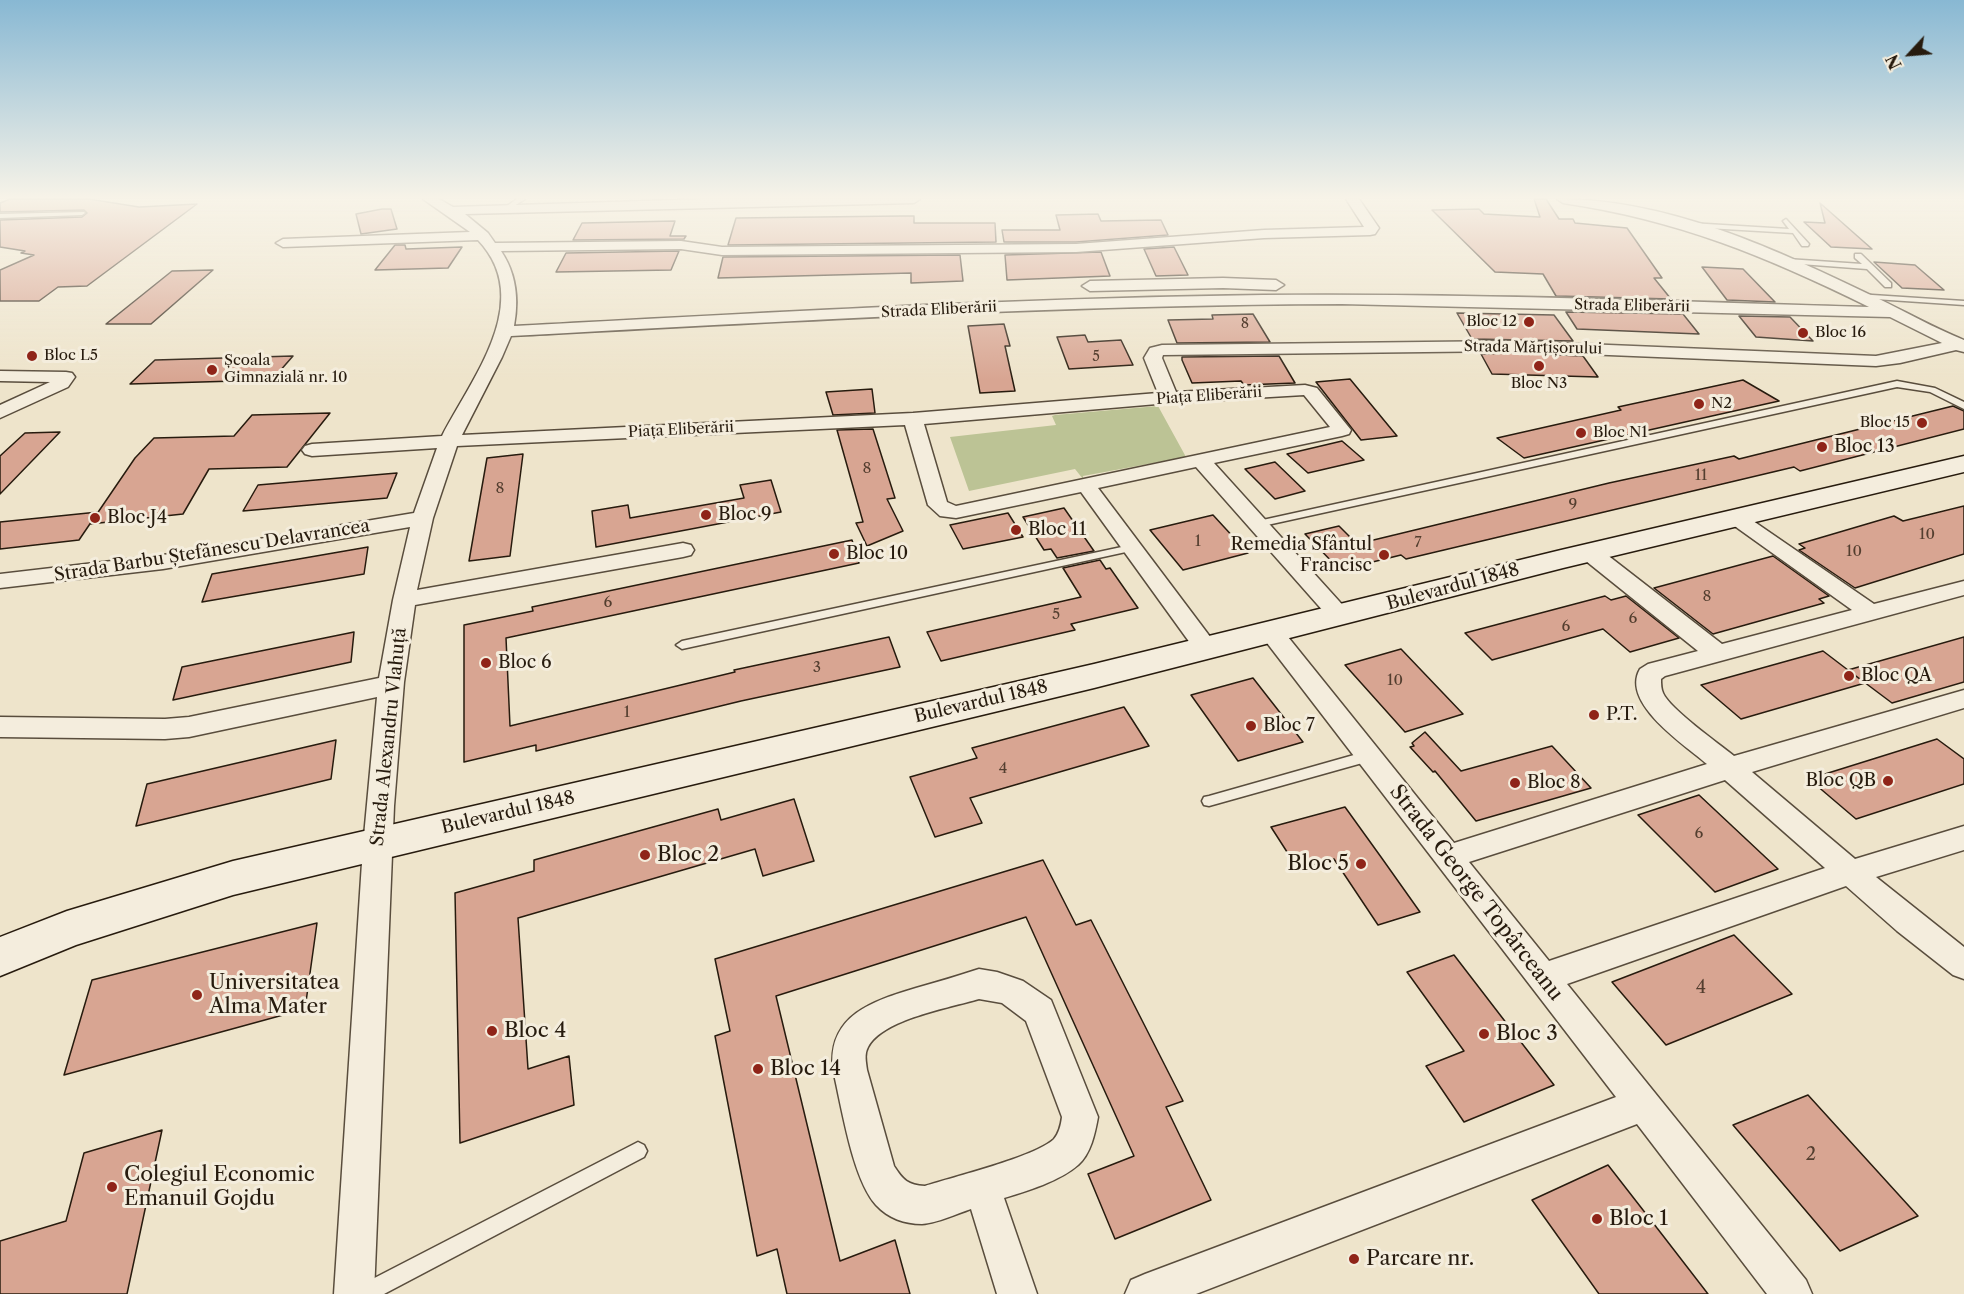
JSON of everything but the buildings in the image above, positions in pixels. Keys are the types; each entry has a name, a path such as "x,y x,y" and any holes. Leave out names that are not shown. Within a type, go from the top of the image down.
{"street":[{"name":"Strada Alexandru Vlahuță","path":"354,1294 377,843 390,685 404,600 423,518 450,441 506,330 508,291 503,267 498,259"},
{"path":"1781,259 1961,346"},
{"name":"Strada Eliberării","path":"1090,286 1266,284 1310,288 1372,300"},
{"name":"Strada Eliberării","path":"506,330 1109,303 1372,300 1891,312"},
{"name":"Strada Mărțișorului","path":"1169,398 1153,358 1156,352 1162,350 1512,346 1876,361 1961,346"},
{"path":"0,376 66,377 62,383 0,412"},
{"name":"Piața Eliberării","path":"312,450 450,441 913,419 1169,398 1309,391 1342,429 1338,432 1086,485 947,512 938,505 913,419"},
{"path":"1200,460 1340,616"},
{"name":"Bulevardul 1848","path":"0,946 234,878 1272,633 1589,552 1964,464"},
{"path":"1086,485 1206,648"},
{"name":"Strada Barbu Ștefănescu Delavrancea","path":"0,581 163,562 423,518"},
{"path":"1736,518 1871,613"},
{"path":"404,600 683,550"},
{"path":"1589,552 1717,653"},
{"path":"1957,596 1871,613 1717,653 1657,670 1649,675 1647,683 1648,693 1658,706 1908,922 1964,964"},
{"name":"Strada George Topârceanu","path":"1272,633 1792,1294"},
{"path":"0,727 165,729 189,727 390,685"},
{"path":"1448,857 1729,768 1964,699"},
{"path":"1542,978 1851,872 1964,837"},
{"path":"0,957 67,928"},
{"path":"980,984 998,985 1013,990 1039,1011 1080,1117 1076,1136 1066,1152 1034,1170 982,1187 925,1205 905,1204 890,1193 879,1176 869,1144 848,1054 855,1036 867,1023 883,1013 980,984"},
{"path":"1145,1294 1642,1105"},
{"path":"982,1187 1017,1294"}],"lane":[{"path":"1862,259 1888,285"},
{"path":"1785,261 1870,267"},
{"path":"1859,296 1964,303"},
{"path":"1258,524 1897,384 1932,390 1964,406"},
{"path":"682,645 1131,548"},
{"path":"1209,801 1368,756"},
{"path":"364,1294 638,1150"}],"green space":[{"path":"1158,406 1186,457 1083,476 1083,479 1075,469 969,491 950,437 1056,425 1052,416 1055,415"}],"place":[{"name":"Bloc 12","path":"1529,322"},
{"name":"Bloc 16","path":"1803,333"},
{"name":"Bloc L5","path":"32,356"},
{"name":"Bloc N3","path":"1539,366"},
{"name":"Școala Gimnazială nr. 10","path":"212,370"},
{"name":"N2","path":"1699,404"},
{"name":"Bloc 15","path":"1922,423"},
{"name":"Bloc N1","path":"1581,433"},
{"name":"Bloc 13","path":"1822,447"},
{"name":"Bloc 9","path":"706,515"},
{"name":"Bloc J4","path":"95,518"},
{"name":"Bloc 11","path":"1016,530"},
{"name":"Bloc 10","path":"834,554"},
{"name":"Remedia Sfântul Francisc","path":"1384,555"},
{"name":"Bloc 6","path":"486,663"},
{"name":"Bloc QA","path":"1849,676"},
{"name":"P.T.","path":"1594,715"},
{"name":"Bloc 7","path":"1251,726"},
{"name":"Bloc QB","path":"1888,781"},
{"name":"Bloc 8","path":"1515,783"},
{"name":"Bloc 2","path":"645,855"},
{"name":"Bloc 5","path":"1361,864"},
{"name":"Universitatea Alma Mater","path":"197,995"},
{"name":"Bloc 4","path":"492,1031"},
{"name":"Bloc 3","path":"1484,1034"},
{"name":"Bloc 14","path":"758,1069"},
{"name":"Colegiul Economic Emanuil Gojdu","path":"112,1187"},
{"name":"Bloc 1","path":"1597,1219"},
{"name":"Parcare nr.","path":"1354,1259"}]}
